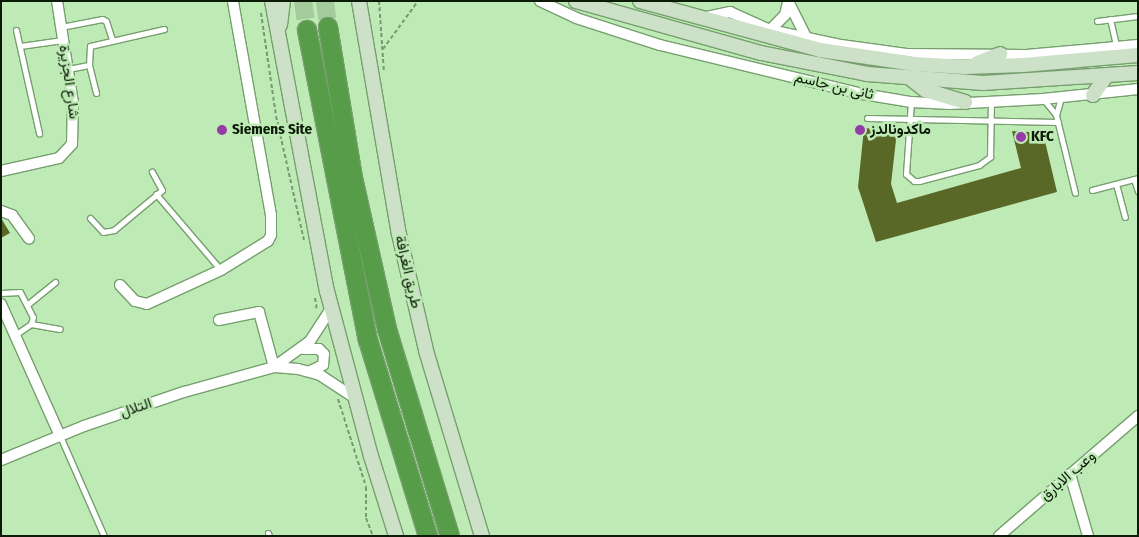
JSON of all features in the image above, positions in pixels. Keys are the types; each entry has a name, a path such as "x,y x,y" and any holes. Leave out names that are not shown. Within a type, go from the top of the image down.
{"highway":[{"path":"328,27 353,178 387,329 450,536"},
{"path":"307,30 368,340 428,536"}],"main road":[{"path":"272,1 308,204 356,398 396,536"},
{"path":"278,41 283,1"},
{"path":"350,1 365,44"},
{"name":"طريق الغرافة","path":"359,1 399,234 427,354 482,536"},
{"path":"365,44 366,1"},
{"name":"ثانى بن جاسم","path":"576,1 762,53 828,68 910,79 983,83 1138,73"},
{"path":"640,1 699,19 820,50 965,67 1138,55"},
{"path":"965,67 1000,54"},
{"path":"1093,95 1107,75"},
{"path":"910,79 925,90 966,102"}],"street":[{"name":"شارع الجزيرة","path":"1,171 52,161 70,149 75,128 57,1"},
{"path":"120,285 135,301 147,304 221,270 268,241 272,231 233,1"},
{"name":"ثانى بن جاسم","path":"540,1 576,18 660,45 863,94 911,102 991,102 1061,98 1138,89"},
{"path":"770,30 781,21 788,2"},
{"path":"788,2 807,39"},
{"path":"699,19 730,12 770,30 807,39 906,54 952,57 1000,54 1026,55 1138,44"},
{"path":"1,211 12,215 29,238"},
{"path":"1,304 5,320 16,334 60,436"},
{"path":"274,368 303,348 317,334 332,307"},
{"path":"219,320 259,312 274,368"},
{"path":"303,348 318,349 324,354 323,366 310,372"},
{"path":"274,368 310,372 330,379 356,398"},
{"name":"التلال","path":"1,460 60,436 184,392 274,368"},
{"name":"وعب الابارق","path":"999,536 1137,419"},
{"path":"1070,474 1088,536"}],"lane":[{"path":"1097,20 1138,16"},
{"path":"61,27 102,19 106,21 112,39"},
{"path":"1110,19 1116,47"},
{"path":"96,93 89,65 90,46 112,39 164,28"},
{"path":"16,30 39,133"},
{"path":"20,46 63,40"},
{"path":"68,69 89,65"},
{"path":"1056,115 1061,98"},
{"path":"1043,99 1056,115 1075,193"},
{"path":"911,102 905,168 906,174 914,181 985,162 993,150 991,102"},
{"path":"867,118 1058,122"},
{"path":"90,218 108,233 156,194 162,186 152,172"},
{"path":"1092,190 1136,178 1138,191"},
{"path":"1116,184 1125,217"},
{"path":"156,194 221,270"},
{"path":"28,304 55,282"},
{"path":"1,293 20,292 28,304 33,317 31,324 16,334"},
{"path":"31,324 60,329"},
{"path":"60,436 104,536"}],"path":[{"path":"379,1 385,77"},
{"path":"369,68 418,1"},
{"path":"261,11 276,116 305,244"},
{"path":"315,294 317,334"},
{"path":"330,379 330,388 344,412 356,466 366,487 366,518 373,536"}],"building":[{"path":"864,128 897,131 891,184 897,203 1021,168 1012,131 1043,133 1057,192 876,242 858,187"},
{"path":"1,218 10,233 1,238"}],"tunnel":[{"path":"303,1 307,30"},
{"path":"325,1 328,27"}],"place":[{"name":"Siemens Site","path":"222,130"},
{"name":"ماكدونالدز","path":"860,130"},
{"name":"KFC","path":"1021,137"}]}
